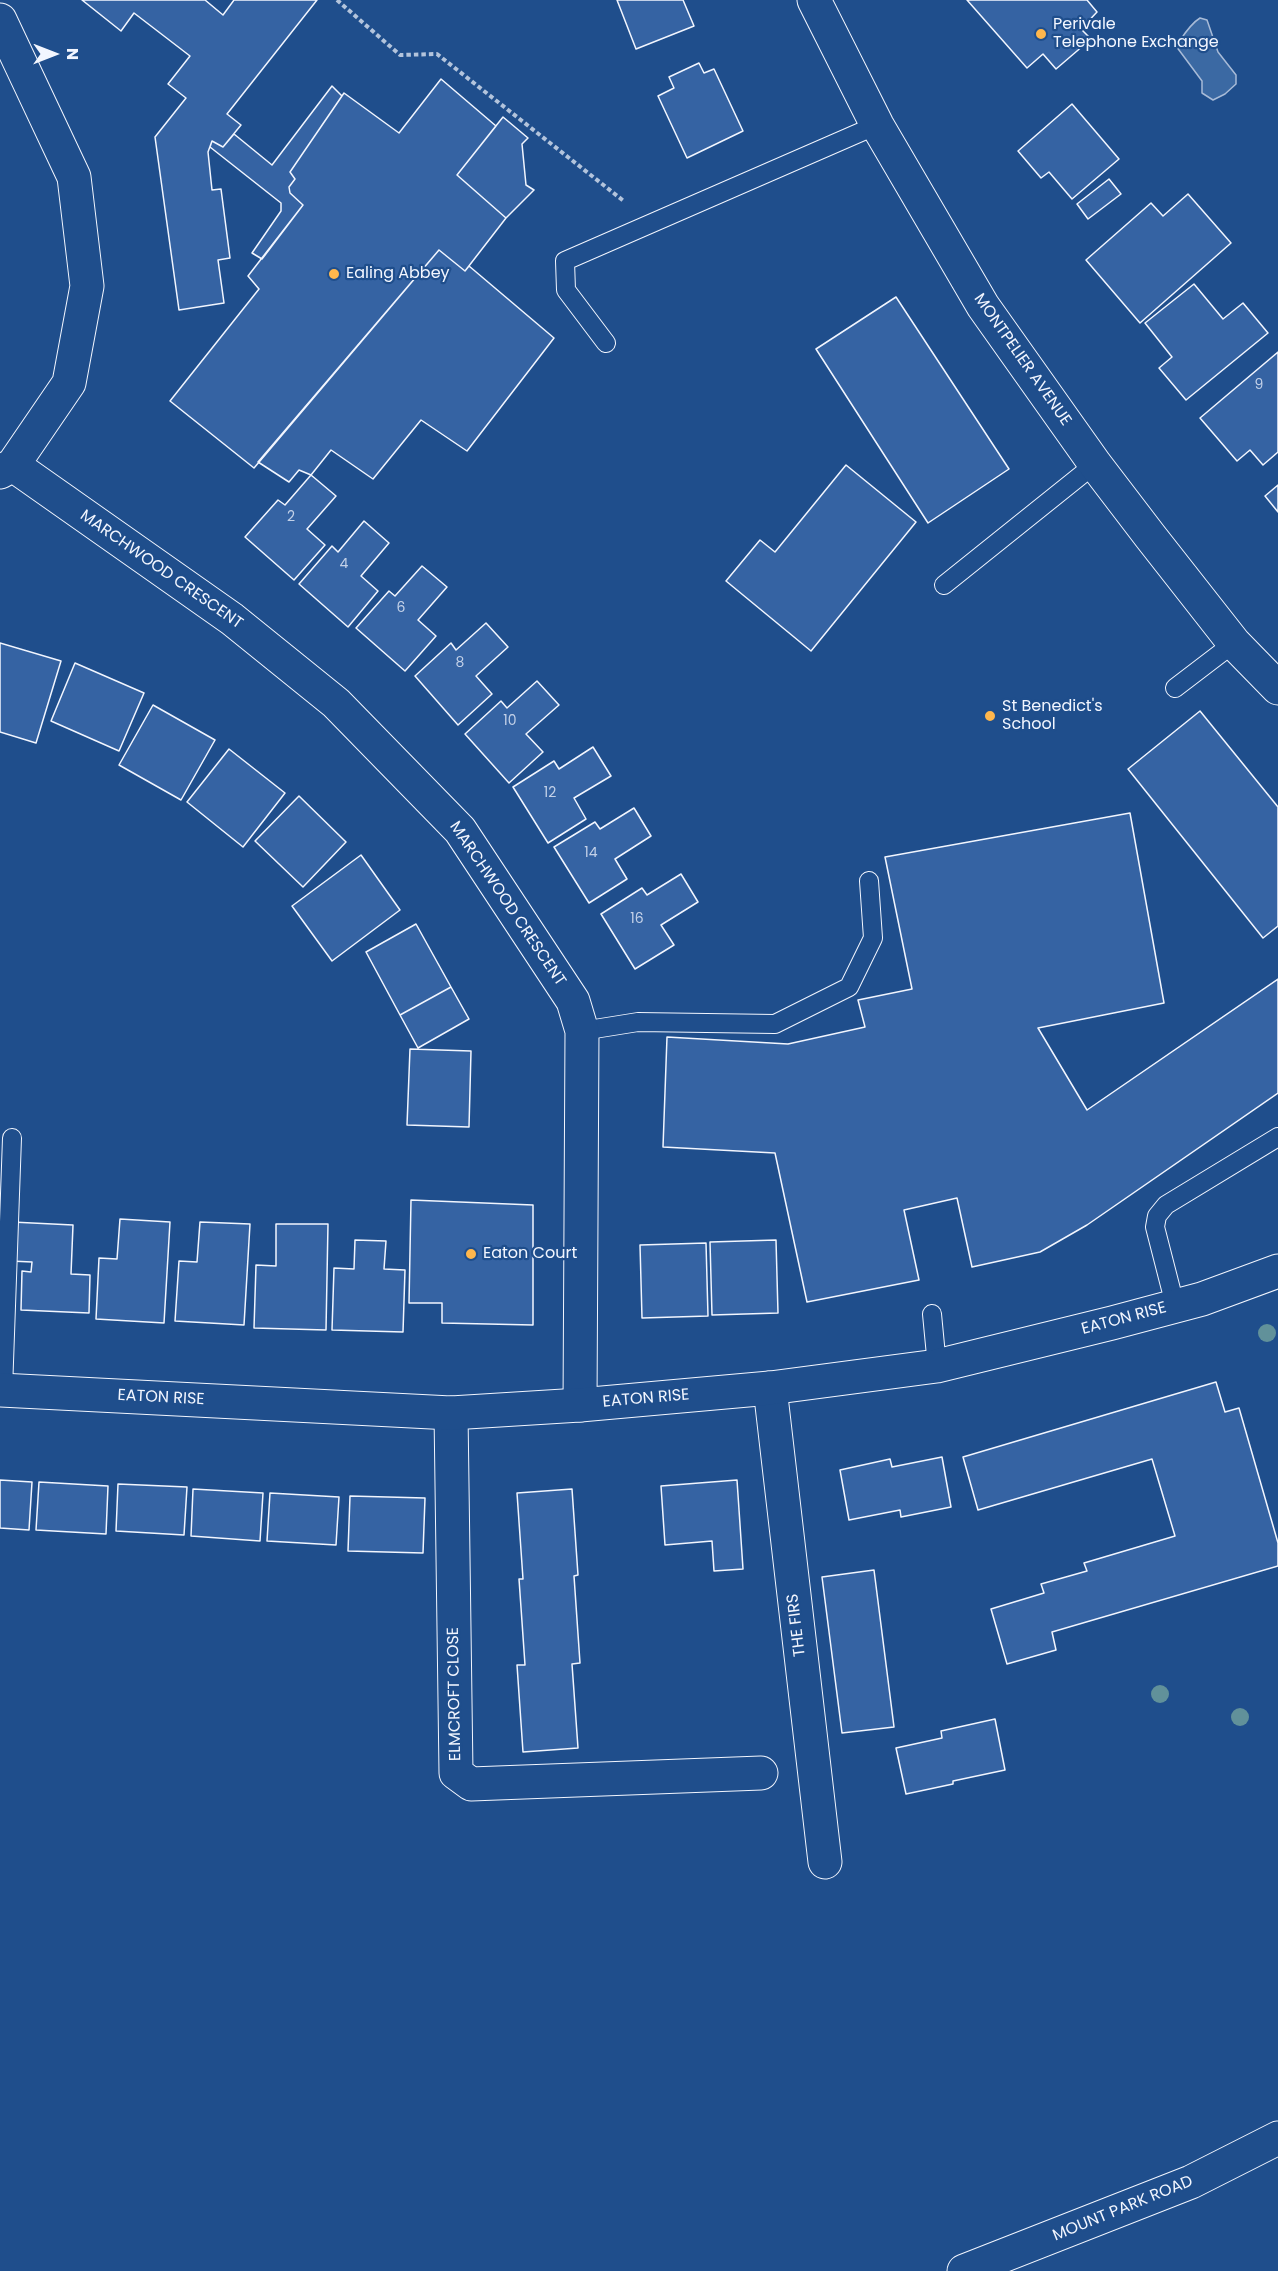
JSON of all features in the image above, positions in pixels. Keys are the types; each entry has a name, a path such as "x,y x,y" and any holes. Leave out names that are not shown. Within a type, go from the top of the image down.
{"street":[{"name":"MONTPELIER AVENUE","path":"814,0 877,125 983,306 1095,464 1234,643 1278,688"},
{"path":"0,20 74,177 87,286 69,383 7,469"},
{"name":"MARCHWOOD CRESCENT","path":"7,469 232,620 336,703 460,830 573,1000 582,1031 580,1405"},
{"name":"EATON RISE","path":"2,1390 451,1413 580,1405 770,1388 937,1366 1202,1299 1278,1271"},
{"name":"THE FIRS","path":"770,1388 825,1862"},
{"name":"ELMCROFT CLOSE","path":"451,1413 456,1773 471,1784 761,1773"},
{"name":"MOUNT PARK ROAD","path":"964,2271 1191,2182 1278,2138"}],"lane":[{"path":"606,343 566,290 565,261 877,125"},
{"path":"944,585 1095,464"},
{"path":"1175,688 1234,643"},
{"path":"582,1031 638,1022 775,1024 849,987 873,938 868,881"},
{"path":"1175,1305 1155,1227 1157,1216 1166,1205 1278,1137"},
{"path":"2,1390 12,1138"},
{"path":"932,1314 937,1366"}],"path":[{"path":"337,0 400,56 437,54 652,223"}],"water":[{"path":"1200,18 1207,20 1218,52 1236,75 1236,84 1225,94 1213,100 1202,93 1202,81 1176,46"}],"building":[{"path":"82,0 205,0 223,15 234,0 317,0 227,114 241,125 223,147 212,141 208,152 212,190 221,189 230,258 218,260 224,303 179,310 155,137 186,98 168,84 190,56 134,13 121,31"},
{"path":"617,0 683,0 694,26 636,49"},
{"name":"Perivale Telephone Exchange","path":"967,0 1087,0 1097,12 1081,29 1091,39 1056,69 1043,54 1027,68"},
{"path":"699,63 704,73 714,69 743,131 687,158 658,96 674,88 669,77"},
{"name":"Ealing Abbey","path":"441,79 496,126 457,175 506,218 465,271 439,250 254,468 170,401 259,289 248,276 303,205 290,193 289,187 295,179 290,172 344,93 399,133"},
{"path":"332,86 342,96 290,172 295,179 289,187 290,193 303,205 262,259 252,253 281,211 281,203 210,147 212,141 223,147 234,134 272,165"},
{"path":"1072,104 1119,159 1072,199 1049,172 1041,178 1018,151"},
{"path":"503,117 528,138 522,144 526,185 534,190 506,218 457,175"},
{"path":"1109,179 1121,194 1088,219 1077,204"},
{"path":"1188,194 1231,243 1140,323 1086,260 1151,203 1163,216"},
{"path":"439,250 465,271 469,266 554,338 467,451 421,420 373,479 331,450 311,475 299,470 289,482 258,462"},
{"path":"1194,284 1223,319 1243,303 1268,333 1186,400 1159,368 1172,357 1145,323"},
{"path":"896,297 1009,469 928,523 816,349"},
{"path":"1278,352 1278,452 1263,465 1250,450 1237,461 1200,418"},
{"path":"846,465 916,522 811,651 726,581 760,540 775,552"},
{"path":"311,475 336,496 307,529 325,545 294,580 245,537 278,500 285,505"},
{"path":"1278,485 1278,512 1265,496"},
{"path":"364,521 389,543 361,576 378,591 348,627 299,584 332,546 338,552"},
{"path":"422,566 447,587 418,620 436,636 405,671 356,628 389,591 395,596"},
{"path":"486,623 508,647 476,676 492,694 458,725 415,676 451,643 456,650"},
{"path":"0,643 61,661 36,743 0,732"},
{"path":"75,663 144,693 119,751 51,721"},
{"path":"537,681 559,705 526,734 543,752 509,783 465,734 501,701 507,708"},
{"path":"153,705 215,740 181,800 119,765"},
{"path":"1200,711 1278,807 1278,926 1263,938 1128,769"},
{"path":"593,747 611,776 574,798 586,819 548,843 513,787 554,761 559,769"},
{"path":"229,749 285,793 243,847 187,802"},
{"path":"299,796 346,842 303,887 255,841"},
{"path":"634,808 651,836 615,859 627,879 589,903 554,847 595,822 600,829"},
{"path":"1130,813 1164,1003 1038,1028 1087,1110 1278,979 1278,1093 1087,1225 1040,1252 972,1267 957,1198 904,1210 919,1280 807,1302 775,1153 663,1147 667,1037 788,1044 865,1027 858,1000 912,989 885,857"},
{"path":"361,855 400,910 332,961 292,906"},
{"path":"681,874 698,902 661,925 674,945 635,969 601,914 642,888 647,895"},
{"path":"416,924 451,987 400,1015 366,952"},
{"path":"451,987 469,1019 418,1048 400,1015"},
{"path":"410,1049 471,1051 469,1127 407,1125"},
{"name":"Eaton Court","path":"411,1200 533,1205 533,1325 442,1323 442,1303 409,1303"},
{"path":"120,1219 170,1222 164,1323 96,1319 99,1258 117,1259"},
{"path":"12,1222 73,1225 71,1274 90,1275 89,1313 21,1310 22,1271 31,1272 32,1262 10,1261"},
{"path":"200,1222 250,1224 244,1325 175,1321 179,1261 197,1262"},
{"path":"276,1224 328,1224 326,1330 254,1328 256,1265 276,1266"},
{"path":"355,1240 386,1241 384,1269 405,1270 403,1332 332,1330 334,1268 354,1269"},
{"path":"776,1240 778,1313 712,1315 710,1242"},
{"path":"706,1243 708,1316 642,1318 640,1245"},
{"path":"1216,1382 1225,1412 1239,1408 1278,1543 1278,1566 1052,1632 1056,1650 1007,1664 991,1609 1044,1593 1041,1584 1087,1571 1084,1563 1175,1536 1152,1459 978,1510 963,1457"},
{"path":"942,1457 951,1507 901,1517 900,1510 849,1520 840,1470 890,1459 892,1467"},
{"path":"0,1480 32,1482 29,1530 0,1528"},
{"path":"737,1480 743,1569 714,1571 712,1541 665,1545 661,1486"},
{"path":"39,1482 108,1486 106,1534 36,1530"},
{"path":"118,1484 187,1487 184,1535 116,1531"},
{"path":"193,1489 263,1493 260,1541 191,1536"},
{"path":"572,1489 578,1575 574,1576 580,1663 572,1664 578,1748 523,1752 517,1665 525,1665 519,1579 523,1579 517,1493"},
{"path":"270,1493 339,1497 336,1545 267,1541"},
{"path":"350,1496 425,1498 423,1553 348,1551"},
{"path":"874,1570 894,1727 842,1733 822,1577"},
{"path":"995,1719 1005,1770 906,1794 896,1748 942,1738 941,1731"}],"place":[{"name":"Perivale Telephone Exchange","path":"1041,34"},
{"name":"Ealing Abbey","path":"334,274"},
{"name":"St Benedict's School","path":"990,716"},
{"name":"Eaton Court","path":"471,1254"}]}
